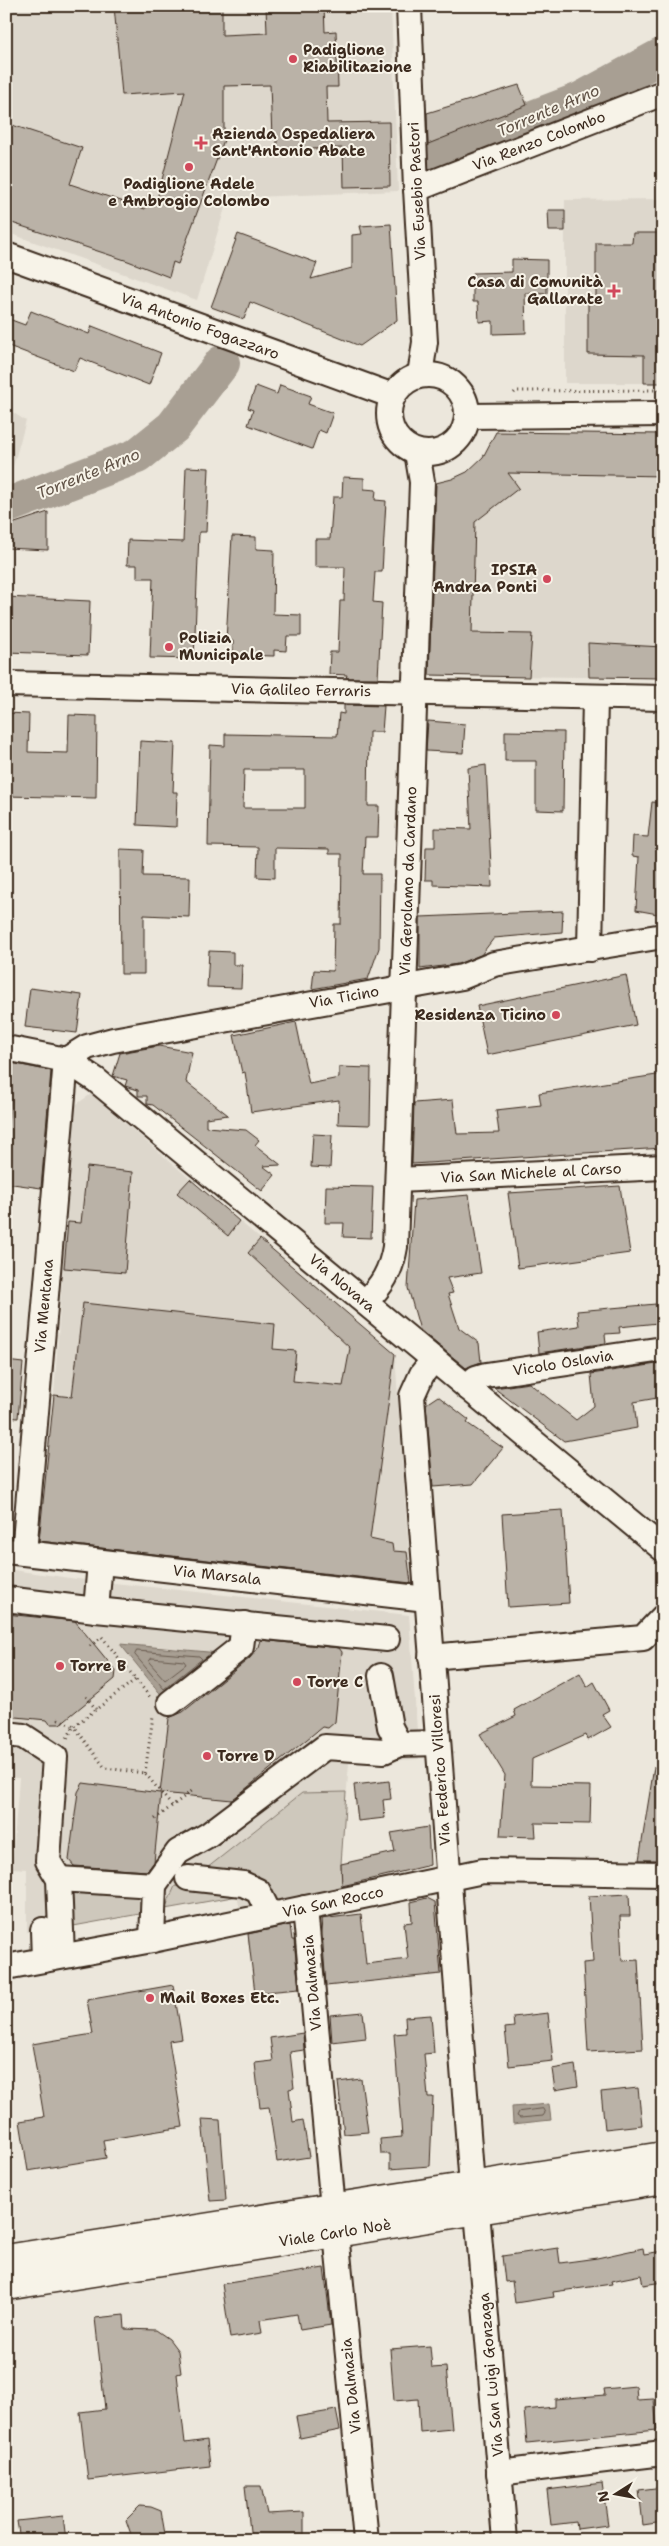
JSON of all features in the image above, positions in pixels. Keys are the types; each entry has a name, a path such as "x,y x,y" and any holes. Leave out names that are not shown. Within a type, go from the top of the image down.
{"main road":[{"name":"Viale Carlo Noè","path":"474,2199 663,2156"},
{"name":"Viale Carlo Noè","path":"6,2286 335,2221 474,2199 663,2180"},
{"name":"Viale Carlo Noè","path":"6,2259 335,2221"}],"street":[{"path":"398,6 408,211 420,375"},
{"name":"Via Eusebio Pastori","path":"409,6 416,189 425,342 420,375"},
{"name":"Via Renzo Colombo","path":"416,189 663,93"},
{"name":"Via Antonio Fogazzaro","path":"6,255 393,396"},
{"path":"434,374 454,384 466,402 468,416 464,430 456,442 438,452 417,452 407,447 392,429 389,418 393,396 404,382 420,375 434,374"},
{"path":"468,416 663,414"},
{"name":"Via Gerolamo da Cardano","path":"365,1302 379,1288 392,1265 398,1180 422,482 417,452"},
{"name":"Via Galileo Ferraris","path":"6,684 663,698"},
{"path":"590,949 595,698"},
{"name":"Via Ticino","path":"66,1060 87,1047 113,1040 462,977 494,964 663,936"},
{"path":"96,1080 113,1040"},
{"name":"Via Novara","path":"6,1048 66,1060 96,1080 663,1549"},
{"name":"Via Mentana","path":"15,1552 66,1060"},
{"name":"Via San Michele al Carso","path":"398,1180 663,1166"},
{"name":"Vicolo Oslavia","path":"467,1387 476,1378 486,1375 663,1349"},
{"name":"Via Federico Villoresi","path":"434,1359 422,1374 412,1396 474,2199"},
{"name":"Via Marsala","path":"15,1552 427,1599"},
{"path":"96,1610 100,1562"},
{"path":"6,1599 96,1610 387,1639"},
{"path":"431,1657 643,1638 663,1617"},
{"path":"159,1705 241,1647 244,1624"},
{"path":"381,1676 390,1726 400,1744"},
{"path":"6,1734 23,1736 55,1757 48,1861 59,1879 53,1958"},
{"path":"152,1940 154,1885 178,1852 208,1835 325,1747 384,1751 400,1744 438,1743"},
{"name":"Via San Rocco","path":"6,1967 152,1940 482,1871 663,1874"},
{"path":"188,1878 243,1884 258,1891 270,1915"},
{"path":"59,1879 154,1885"},
{"name":"Via Dalmazia","path":"305,1908 366,2540"},
{"path":"42,1930 53,1958"},
{"name":"Via San Luigi Gonzaga","path":"474,2199 505,2540"},
{"path":"499,2473 663,2453"}],"path":[{"path":"90,1646 102,1637 134,1680 159,1705 145,1773"},
{"path":"74,1726 134,1680"},
{"path":"86,1697 96,1709"},
{"path":"58,1719 74,1726 105,1768 145,1773 172,1806"},
{"path":"155,1819 193,1790"}],"shaded area":[{"name":"Azienda Ospedaliera Sant'Antonio Abate","path":"6,6 391,6 398,191 228,198 197,300 6,232"},
{"name":"Casa di Comunità Gallarate","path":"663,199 663,383 565,383 565,200"},
{"path":"6,408 26,421 6,491"},
{"name":"IPSIA Andrea Ponti","path":"496,432 663,434 663,678 428,675 435,484 467,472 483,457"},
{"path":"91,1094 395,1354 411,1584 39,1543 54,1395 74,1106"},
{"path":"6,1569 77,1579 409,1615 419,1759 349,1763 341,1864 342,1890 240,1909 237,1896 27,1932 27,1869 12,1868 19,1778 6,1777"},
{"path":"346,1792 341,1864 342,1890 275,1903 202,1872 302,1793"},
{"path":"175,1886 238,1896 165,1909"},
{"path":"67,1890 146,1896 145,1913 68,1927"}],"water":[{"path":"120,1644 219,1653 163,1697"},
{"path":"549,2104 551,2120 513,2124 512,2107"}],"building":[{"path":"114,6 222,6 222,35 267,33 266,6 324,6 325,32 336,31 338,87 326,87 327,123 389,122 390,186 344,187 343,148 277,150 277,138 272,138 270,85 224,86 224,140 178,264 173,262 169,277 128,261 6,221 6,123 82,148 70,184 145,209 148,194 157,199 185,91 122,95"},
{"path":"519,85 527,105 428,144 427,113"},
{"path":"548,210 565,210 565,231 549,231"},
{"path":"391,224 397,320 360,346 250,302 244,319 211,307 238,234 317,263 311,279 352,268 352,235 362,234 360,226"},
{"path":"633,233 663,233 663,383 644,383 644,355 588,354 588,300 596,300 596,243 632,243"},
{"path":"512,259 547,260 547,294 525,293 526,333 493,334 493,321 479,322 478,302 473,302 473,273 512,272"},
{"path":"31,311 89,334 92,326 161,353 149,385 80,358 74,371 6,345 6,318 25,325"},
{"path":"280,385 311,396 308,404 333,413 326,433 319,430 312,449 248,425 253,410 248,408 256,386 277,394"},
{"path":"496,432 663,434 663,476 508,473 519,488 475,522 472,633 532,634 529,677 429,675 436,483 452,479 467,472 483,457"},
{"path":"186,467 209,468 206,532 199,532 194,659 150,658 153,578 137,578 137,565 127,565 128,540 183,542"},
{"path":"343,477 364,478 364,489 376,490 375,500 386,501 382,572 375,572 373,602 382,603 378,678 346,678 347,675 329,674 330,652 338,652 340,601 344,601 345,567 315,567 315,539 330,539 333,497 342,497"},
{"path":"48,512 48,550 6,548 6,526"},
{"path":"232,536 256,537 256,549 274,550 273,614 301,615 301,636 287,636 286,651 274,650 274,656 233,655 233,641 226,641"},
{"path":"6,597 90,601 88,655 6,652"},
{"path":"588,643 663,647 663,678 589,677"},
{"path":"344,705 384,706 382,732 369,732 368,806 379,806 378,837 365,837 363,874 380,874 379,948 368,979 312,989 314,970 333,971 334,924 341,924 342,854 329,854 329,849 275,848 275,878 257,877 258,847 208,846 210,745 225,746 225,734 337,736 339,713 344,714","holes":["244,770 305,770 305,808 243,808"]},
{"path":"6,713 29,714 28,752 68,753 69,715 97,716 96,798 6,796"},
{"path":"428,721 465,724 463,753 426,751"},
{"path":"505,731 564,732 563,811 536,810 536,761 505,761"},
{"path":"140,741 175,743 173,792 177,792 176,827 137,825"},
{"path":"486,765 492,887 433,885 433,880 425,880 426,847 435,847 435,828 471,829 468,768"},
{"path":"652,802 663,803 663,915 636,910 639,857 632,856 633,836 648,837"},
{"path":"120,849 144,850 143,876 190,877 189,917 144,915 144,974 121,974"},
{"path":"563,911 562,932 494,938 481,955 458,964 420,969 420,917"},
{"path":"209,951 233,952 233,965 242,965 241,988 207,987"},
{"name":"Residenza Ticino","path":"626,975 636,1025 487,1055 477,1006"},
{"path":"30,988 82,995 77,1033 25,1027"},
{"path":"296,1022 309,1084 339,1078 339,1067 371,1068 370,1125 338,1124 339,1100 251,1112 245,1072 242,1073 234,1035"},
{"path":"159,1046 192,1052 186,1082 228,1115 206,1118 206,1127 246,1130 259,1140 255,1145 281,1165 263,1166 275,1175 262,1191 153,1105 147,1104 147,1096 138,1096 138,1090 125,1086 127,1080 113,1076 120,1053"},
{"path":"6,1062 51,1071 41,1188 6,1183 6,1142 11,1099 6,1098"},
{"path":"663,1074 663,1148 412,1164 414,1103 453,1100 457,1134 499,1133 496,1110 541,1105 539,1093"},
{"path":"313,1134 332,1135 330,1168 311,1167"},
{"path":"87,1167 133,1172 125,1273 64,1268 68,1222 81,1223"},
{"path":"190,1179 239,1221 228,1236 177,1193"},
{"path":"326,1186 373,1187 371,1238 343,1237 344,1223 325,1223"},
{"path":"620,1186 630,1253 518,1268 508,1193"},
{"path":"469,1195 481,1273 447,1278 453,1293 448,1294 459,1328 479,1343 481,1362 466,1368 420,1330 408,1288 414,1200"},
{"path":"260,1239 395,1354 370,1539 392,1544 393,1551 407,1552 411,1583 39,1541 54,1395 72,1397 83,1303 275,1324 273,1349 296,1351 293,1381 343,1386 350,1348 248,1253"},
{"path":"656,1304 658,1323 619,1327 620,1333 605,1334 606,1343 539,1353 537,1332 579,1326 577,1311"},
{"path":"6,1361 23,1363 18,1418 6,1417"},
{"path":"663,1363 663,1397 634,1402 637,1428 564,1441 494,1388 529,1383 576,1420 594,1406 591,1374"},
{"path":"438,1396 469,1420 467,1423 503,1448 473,1484 433,1487 426,1404"},
{"path":"563,1510 569,1603 508,1607 502,1514"},
{"name":"Torre B","path":"6,1614 75,1621 116,1671 115,1679 60,1724 50,1724 47,1720 6,1716"},
{"path":"261,1640 339,1648 342,1652 335,1722 328,1728 322,1727 232,1800 161,1793 154,1862 147,1871 74,1866 69,1860 78,1792 83,1783 160,1793 169,1718 183,1712 250,1658 259,1647"},
{"path":"580,1673 587,1687 594,1682 609,1710 602,1714 611,1727 588,1740 586,1735 532,1759 531,1785 591,1786 590,1824 535,1823 536,1837 500,1836 505,1775 480,1734 516,1716 514,1710"},
{"path":"654,1767 663,1768 663,1849 660,1860 639,1860"},
{"path":"389,1781 391,1799 383,1800 385,1818 358,1821 354,1785"},
{"path":"428,1827 430,1865 342,1886 341,1864 395,1852 391,1833"},
{"path":"629,1894 630,1916 620,1916 622,1961 638,1960 643,2049 588,2052 583,1963 593,1962 589,1896"},
{"path":"427,1898 435,1902 441,1974 326,1986 321,1919 361,1914 366,1964 408,1959 404,1923 412,1922 411,1902"},
{"path":"290,1925 292,1940 294,1940 299,1989 255,1993 248,1934"},
{"path":"173,1985 182,2039 169,2041 183,2127 103,2140 106,2158 28,2171 20,2121 44,2117 32,2044 93,2034 87,2000"},
{"path":"363,2012 366,2038 332,2042 330,2015"},
{"path":"548,2013 553,2061 509,2066 505,2028 514,2027 513,2017"},
{"path":"431,2015 434,2053 424,2054 428,2097 433,2097 430,2166 390,2169 390,2154 381,2154 380,2139 402,2137 394,2034 406,2033 405,2017"},
{"path":"303,2033 304,2050 290,2052 294,2088 289,2089 293,2122 303,2120 309,2157 277,2162 269,2107 260,2108 255,2063 273,2061 270,2038"},
{"path":"575,2065 578,2086 555,2090 552,2069"},
{"path":"361,2079 368,2132 344,2134 338,2082"},
{"path":"638,2088 642,2125 605,2129 601,2092"},
{"path":"202,2119 220,2120 226,2200 210,2201"},
{"path":"558,2248 560,2263 597,2258 643,2248 644,2254 663,2251 663,2282 643,2285 641,2275 611,2281 612,2284 553,2292 554,2297 515,2303 512,2281 505,2282 502,2256"},
{"path":"324,2268 331,2325 300,2330 297,2314 260,2320 262,2333 230,2338 222,2284"},
{"path":"124,2315 125,2329 156,2330 169,2339 178,2351 181,2373 177,2374 185,2443 207,2440 210,2466 88,2480 80,2412 105,2409 95,2318"},
{"path":"430,2346 432,2368 446,2367 452,2429 420,2432 418,2399 394,2401 390,2349"},
{"path":"636,2386 637,2400 654,2399 657,2430 527,2443 524,2410 555,2407 555,2399 605,2395 604,2389"},
{"path":"336,2410 340,2430 300,2438 296,2417"},
{"path":"602,2483 608,2525 577,2529 576,2522 551,2525 547,2490"},
{"path":"245,2486 261,2486 267,2514 304,2512 304,2540 251,2540"},
{"path":"663,2487 663,2522 643,2525 639,2490"},
{"path":"140,2506 151,2507 161,2511 166,2540 133,2540 126,2520"},
{"path":"63,2516 66,2540 20,2540 17,2521"}],"waterway":[{"name":"Torrente Arno","path":"430,157 580,100 663,55"},
{"name":"Torrente Arno","path":"6,506 137,456 173,427 222,363"}],"place":[{"name":"Padiglione Riabilitazione","path":"293,59"},
{"name":"Azienda Ospedaliera Sant'Antonio Abate","path":"201,143"},
{"name":"Padiglione Adele e Ambrogio Colombo","path":"189,167"},
{"name":"Casa di Comunità Gallarate","path":"614,291"},
{"name":"IPSIA Andrea Ponti","path":"547,579"},
{"name":"Polizia Municipale","path":"169,647"},
{"name":"Residenza Ticino","path":"556,1015"},
{"name":"Torre B","path":"60,1666"},
{"name":"Torre C","path":"297,1682"},
{"name":"Torre D","path":"207,1756"},
{"name":"Mail Boxes Etc.","path":"150,1998"}]}
